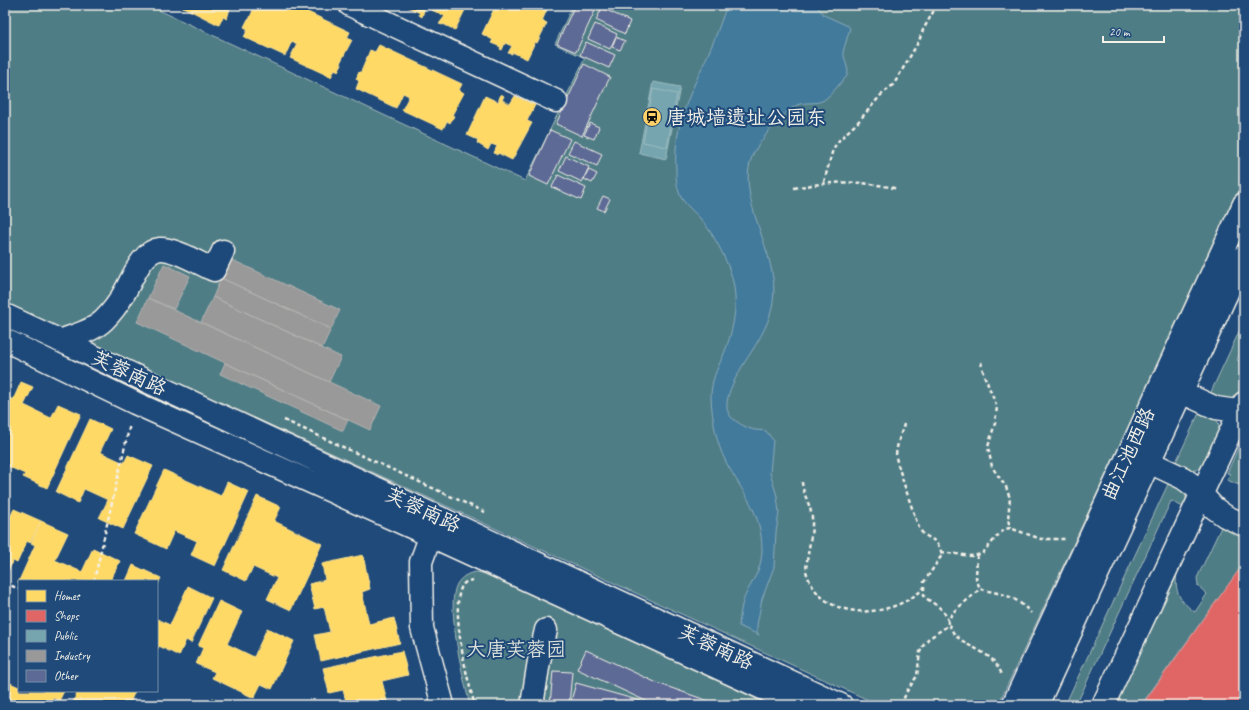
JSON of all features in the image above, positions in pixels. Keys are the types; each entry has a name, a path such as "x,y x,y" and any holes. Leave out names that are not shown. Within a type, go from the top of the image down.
{"main road":[{"path":"350,5 384,12 556,101"},
{"name":"曲江池西路","path":"1013,705 1244,204"},
{"path":"60,341 93,328 105,319 122,297 139,266 153,251 159,249 173,251 214,270 223,251"},
{"name":"曲江池西路","path":"1037,705 1244,256"},
{"name":"芙蓉南路","path":"5,315 799,705"},
{"name":"芙蓉南路","path":"5,340 135,403 434,526 840,705"},
{"path":"1103,705 1201,494 1243,409 1216,408 1182,392"},
{"path":"1149,462 1183,478 1214,508 1225,516 1244,525"},
{"path":"434,526 421,562 422,628 443,705"},
{"path":"532,705 546,630"}],"path":[{"path":"824,182 833,149 840,139 858,122 880,95 894,84 919,42 923,30 937,5"},
{"path":"794,188 824,182 858,181 898,189"},
{"path":"981,362 984,375 997,407 995,423 988,447 992,468 1006,487 1010,498 1008,519 1010,528"},
{"path":"94,580 130,424"},
{"path":"904,424 897,448 897,463 920,530 935,540 941,552 940,559 924,582 924,596 942,610 949,620 952,631 962,640 998,664 1002,675"},
{"path":"802,482 803,490 811,509 812,519 806,571 808,579 819,593 834,606 843,609 874,611 883,610 906,601 923,589"},
{"path":"941,552 971,556 982,554 1005,529 1010,528 1041,539 1065,539"},
{"path":"977,555 976,578 980,589"},
{"path":"5,583 18,589"},
{"path":"980,589 1019,600 1031,613"},
{"path":"902,705 907,691 917,676 920,652 923,646 928,639 946,627 952,613 980,589"}],"green space":[{"path":"5,5 148,5 525,181 585,58 555,44 573,5 1244,5 1244,180 998,705 879,705 5,303"},
{"path":"1244,321 1244,345 1237,360 1244,363 1243,380 1236,396 1231,399 1223,400 1210,394"},
{"path":"1200,411 1216,420 1219,427 1216,441 1209,456 1200,468 1191,470 1175,464"},
{"path":"1244,443 1244,481 1242,480 1239,485 1227,480 1230,474 1227,473 1240,444 1243,446"},
{"path":"1169,482 1180,489 1185,495 1185,508 1171,501 1078,701 1085,705 1065,705"},
{"path":"1222,525 1244,535 1244,563 1141,705 1119,705 1113,702 1179,565 1176,586 1180,597 1184,602 1195,612 1207,594 1198,586 1197,578"},
{"name":"大唐芙蓉园","path":"476,572 488,574 770,705 470,705 457,644 453,609 454,594 457,584 465,576"}],"water":[{"path":"727,5 816,5 824,15 850,28 843,52 848,71 847,76 824,100 797,105 785,114 766,134 753,154 748,171 749,189 753,208 765,246 774,284 773,302 763,332 730,389 727,400 727,409 731,417 738,422 753,430 766,431 773,440 770,473 777,496 779,513 776,532 774,567 762,599 757,625 757,632 759,635 739,626 743,602 757,574 760,564 762,551 759,525 750,504 726,462 720,447 715,430 711,397 713,380 726,348 735,313 734,287 726,260 716,241 700,218 688,207 680,196 676,177 677,138 680,123 690,95 714,41"}],"building: Homes":[{"path":"179,5 231,5 227,19 223,17 219,25"},
{"path":"255,5 293,5 350,32 347,38 352,40 340,63 342,64 338,71 335,69 331,77 290,58 297,44 292,41 285,56 244,37 248,29 244,27 248,19 249,20"},
{"path":"409,5 467,6 455,30 443,24 439,24 445,16 425,7 422,17 419,15 420,13 408,7"},
{"path":"496,5 549,5 542,21 547,23 537,43 535,42 527,59 512,52 512,54 508,53 512,46 505,43 502,50 500,49 501,47 491,43 493,40 482,34"},
{"path":"379,45 462,84 459,90 464,93 452,115 454,116 450,123 447,121 443,129 402,110 409,96 403,93 396,108 356,89 359,81 356,79 359,72 361,72 370,50 375,52"},
{"path":"501,94 504,96 502,100 510,104 515,96 535,105 527,121 532,123 512,160 498,153 497,155 494,153 497,146 491,144 488,150 477,143 478,140 467,135 485,96 498,102"},
{"path":"21,382 33,387 24,405 51,418 58,404 81,414 47,488 23,477 25,474 5,465 5,396 13,400"},
{"path":"90,419 111,429 100,452 124,463 128,455 153,466 123,529 99,518 108,500 84,489 78,503 56,492"},
{"path":"164,470 221,496 227,482 249,492 215,566 191,555 197,541 174,531 166,549 134,534"},
{"path":"257,496 281,507 274,521 322,544 291,610 267,599 277,578 253,567 246,581 223,570"},
{"path":"14,509 41,521 30,543 27,541 17,563 13,561 5,577 5,528"},
{"path":"41,521 68,533 55,560 82,572 93,548 120,561 110,580 19,580 35,545 31,543"},
{"path":"363,555 370,589 362,592 369,624 394,618 400,643 321,661 315,635 330,632 324,607 315,609 309,584 325,580 322,564"},
{"path":"133,565 161,578 158,584 158,580 126,580"},
{"path":"188,586 212,598 191,643 186,640 179,656 159,646 158,648 158,619 170,625"},
{"path":"219,601 242,612 227,644 254,657 267,628 294,641 272,689 261,684 254,698 212,678 215,672 196,664 203,648 198,646"},
{"path":"402,651 408,675 382,681 388,705 347,705 343,690 329,693 323,668"},
{"path":"10,683 18,687 18,692 64,692 59,701 53,698 51,704 53,705 5,705 5,692"},
{"path":"78,692 135,692 131,700 136,703 135,705 65,705 66,701 72,704"},
{"path":"212,698 226,705 209,705"}],"building: Shops":[{"path":"1244,563 1244,705 1142,705"}],"building: Public":[{"path":"653,82 680,87 666,159 639,153"},
{"path":"653,89 677,94 667,147 643,142"}],"building: Industry":[{"path":"230,259 340,310 331,329 221,278"},
{"path":"164,264 190,276 174,309 148,298"},
{"path":"221,278 331,329 322,348 213,297"},
{"path":"213,297 341,357 329,382 201,322"},
{"path":"148,298 381,406 370,430 137,322"},
{"path":"225,363 348,420 343,431 220,374"}],"building: Other":[{"path":"575,5 597,6 576,52 557,44"},
{"path":"602,8 630,21 625,34 596,20"},
{"path":"595,24 617,34 610,49 588,39"},
{"path":"616,37 625,41 620,50 612,47"},
{"path":"586,42 615,55 609,68 580,55"},
{"path":"584,64 610,77 582,136 556,124"},
{"path":"590,123 599,127 594,139 584,135"},
{"path":"550,130 570,139 548,185 529,176"},
{"path":"574,141 602,154 597,166 568,153"},
{"path":"566,156 589,167 582,182 559,171"},
{"path":"589,170 597,174 592,183 584,179"},
{"path":"558,175 586,188 581,200 552,187"},
{"path":"603,196 610,199 604,211 597,208"},
{"path":"586,650 657,683 720,705 657,705 648,702 577,669"},
{"path":"553,671 572,672 569,705 550,705"},
{"path":"576,683 641,701 640,705 585,705 571,701"}],"place":[{"name":"唐城墙遗址公园东","path":"652,117"}]}
